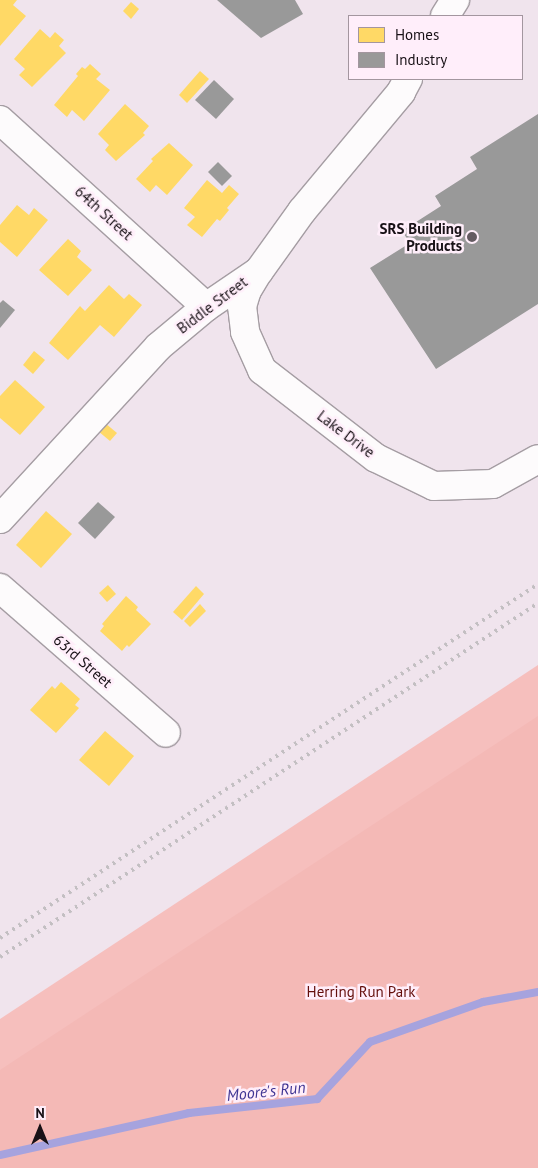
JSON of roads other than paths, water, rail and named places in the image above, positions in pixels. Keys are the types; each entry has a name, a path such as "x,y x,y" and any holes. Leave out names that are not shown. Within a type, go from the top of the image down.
{"street":[{"path":"446,15 454,0"},
{"name":"Biddle Street","path":"0,519 158,347 206,307 259,271 302,211 401,92 407,80"},
{"name":"64th Street","path":"0,120 206,307"},
{"name":"Lake Drive","path":"259,271 247,290 242,306 245,332 262,370 376,458 434,486 493,484 538,459"},
{"name":"63rd Street","path":"0,588 166,733"}],"waterway":[{"name":"Moore's Run","path":"0,1155 189,1113 317,1099 370,1042 483,1002 538,992"}],"railway":[{"path":"0,938 538,584"},
{"path":"0,957 538,603"}],"place":[{"name":"SRS Building Products","path":"472,237"}],"park label":[{"name":"Herring Run Park","path":"361,992"}]}
